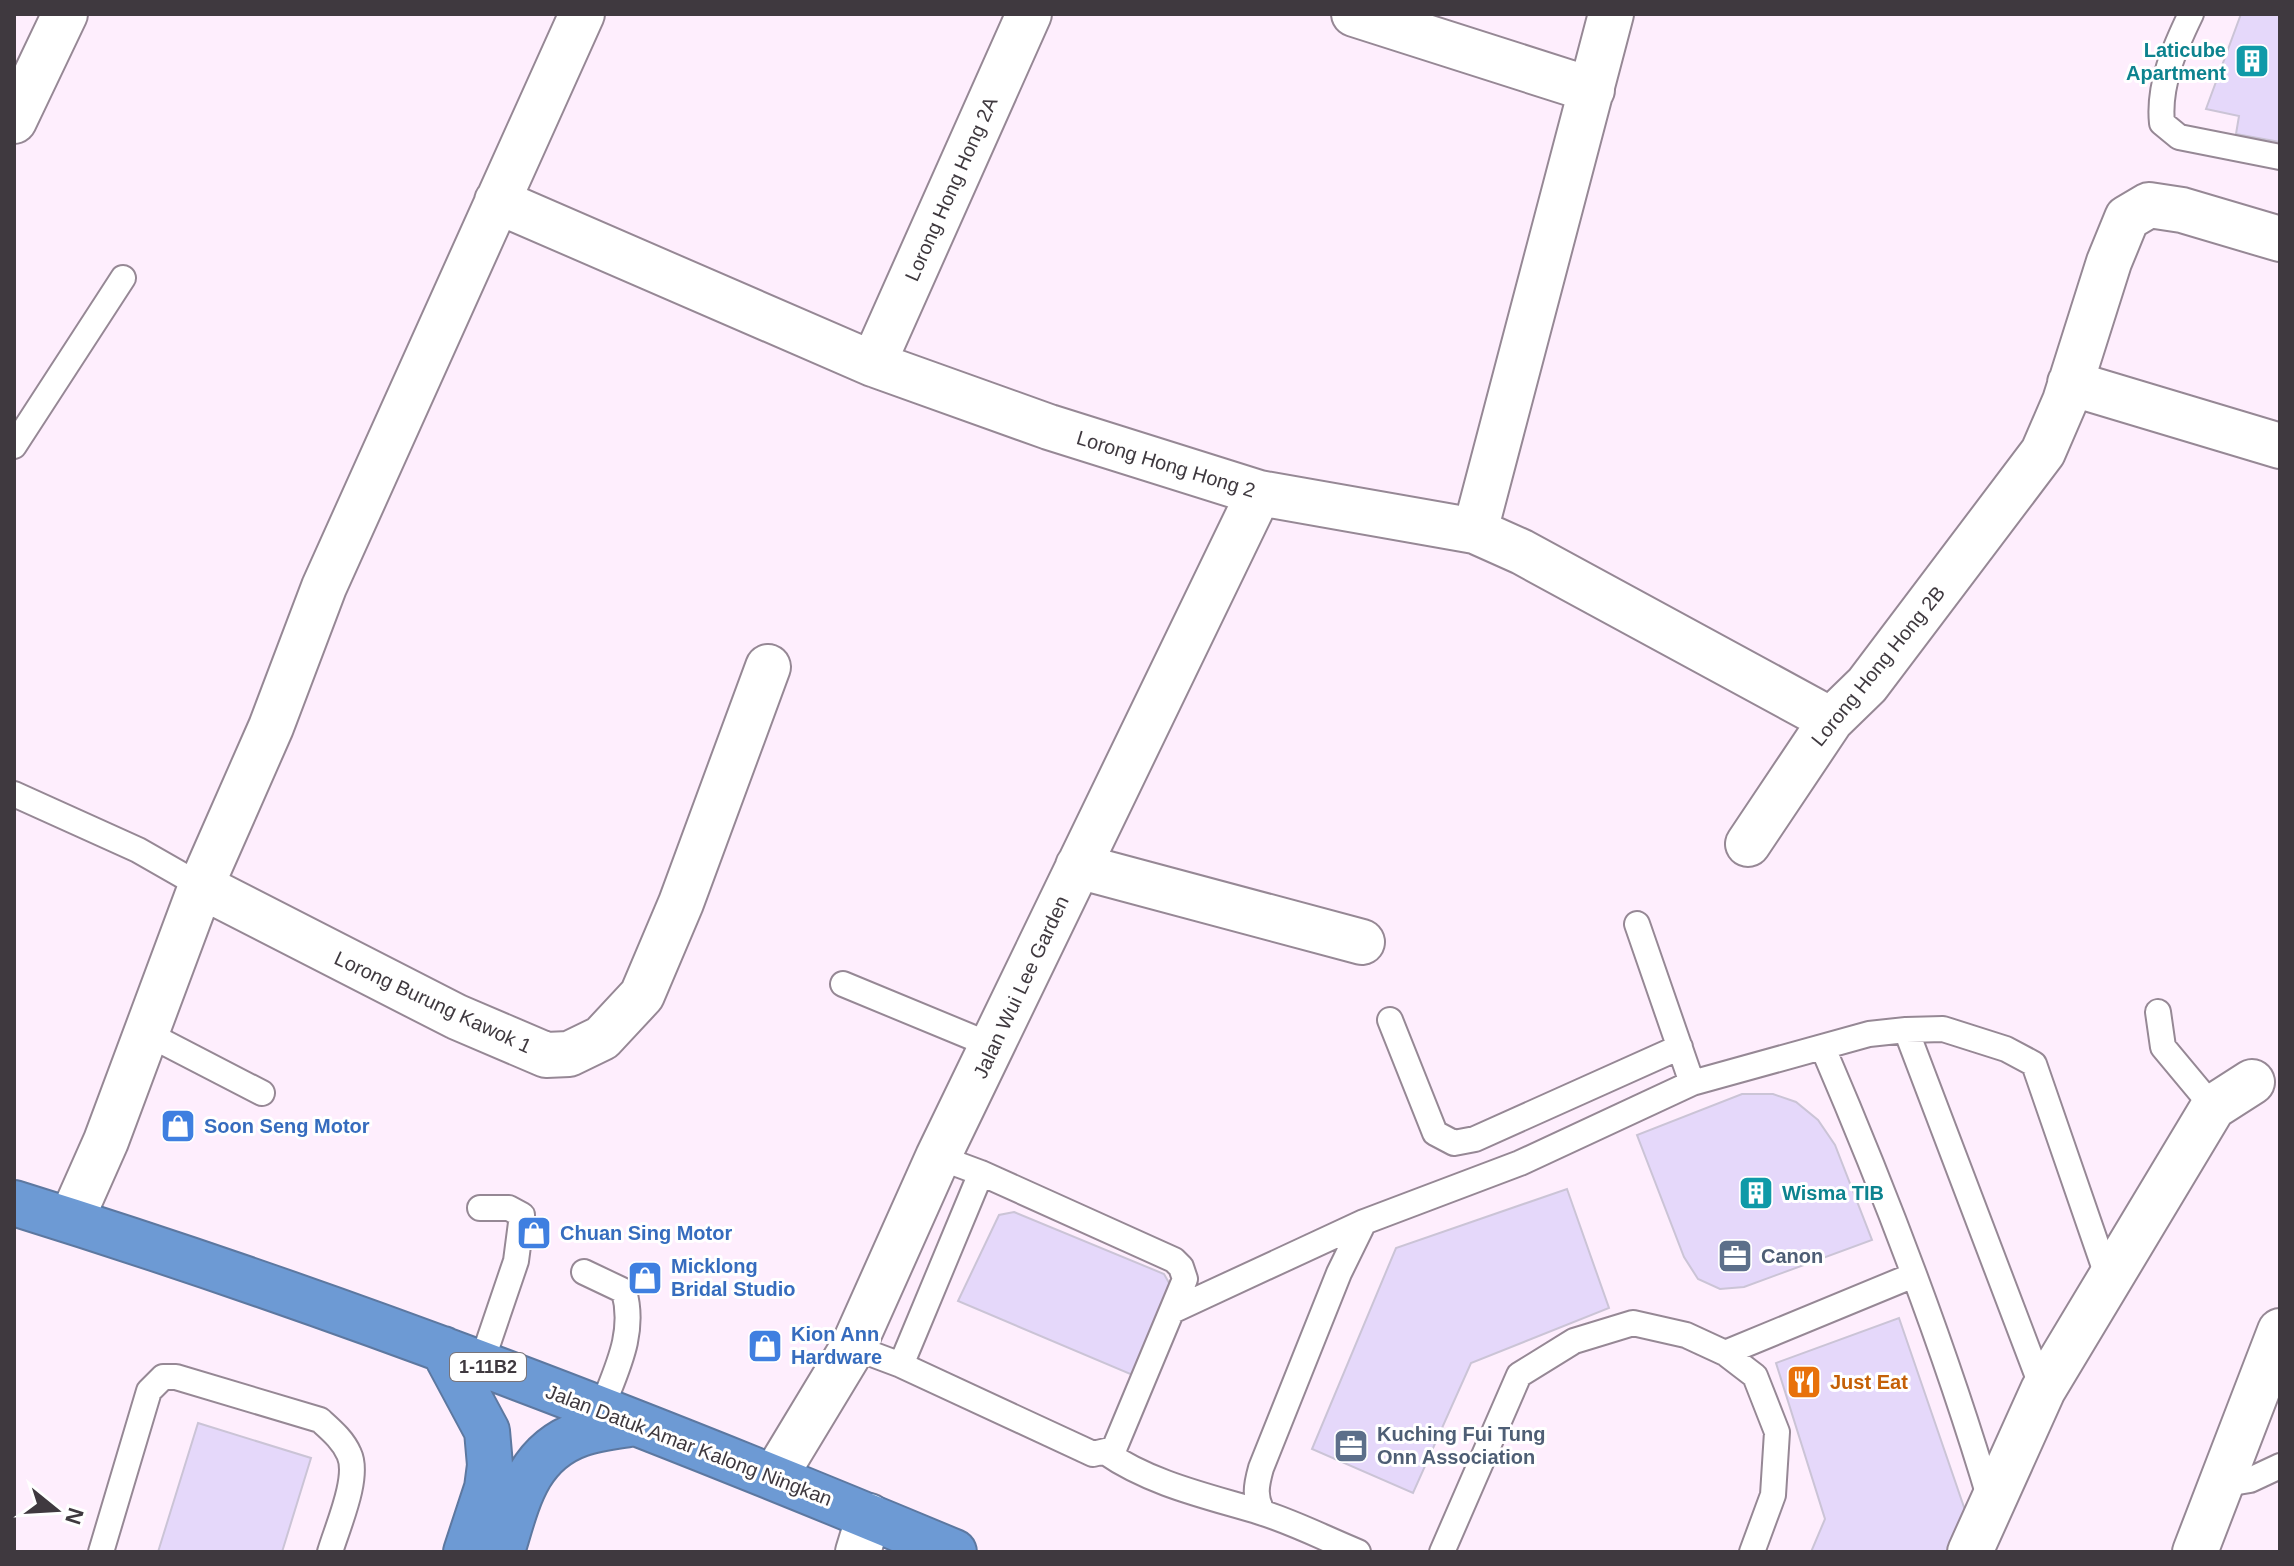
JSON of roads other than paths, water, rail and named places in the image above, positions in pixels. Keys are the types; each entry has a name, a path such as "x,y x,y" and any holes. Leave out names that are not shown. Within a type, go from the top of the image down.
{"highway":[{"name":"Jalan Datuk Amar Kalong Ningkan","path":"14,1203 462,1356 775,1476 863,1534 954,1552"},
{"path":"462,1356 487,1431 490,1465 487,1488 466,1552"},
{"path":"502,1552 523,1483 546,1454 618,1416"}],"street":[{"path":"14,121 65,14"},
{"path":"71,1220 106,1141 201,886 271,727 324,587 582,14"},
{"name":"Lorong Hong Hong 2A","path":"873,364 1029,14"},
{"path":"1354,14 1592,90"},
{"path":"1475,531 1611,14"},
{"name":"Lorong Hong Hong 2","path":"497,201 873,364 1049,427 1259,493 1475,531 1522,552 1831,720"},
{"name":"Lorong Hong Hong 2B","path":"1748,844 1831,720 1867,685 2043,452 2127,218 2149,205 2182,210 2280,239"},
{"path":"2070,383 2280,446"},
{"name":"Jalan Wui Lee Garden","path":"775,1476 853,1347 938,1157 1259,493"},
{"name":"Lorong Burung Kawok 1","path":"201,886 457,1017 546,1055 569,1054 602,1038 642,995 681,903 768,667"},
{"path":"1078,866 1362,942"},
{"path":"1970,1552 2043,1390 2213,1107 2252,1082"},
{"path":"2195,1552 2280,1331"}],"lane":[{"path":"2191,14 2180,36 2160,99 2162,123 2179,137 2280,157"},
{"path":"14,446 123,278"},
{"path":"14,794 138,850 201,886"},
{"path":"1637,924 1692,1083"},
{"path":"843,984 993,1046"},
{"path":"2158,1012 2163,1047 2213,1107"},
{"path":"1390,1020 1435,1133 1454,1143 1475,1139 1680,1047"},
{"path":"1172,1311 1364,1222 1520,1163 1692,1083 1869,1034 1906,1030 1943,1029 2006,1049 2034,1064 2109,1281"},
{"path":"1906,1030 2043,1390"},
{"path":"146,1033 262,1093"},
{"path":"1823,1048 1876,1172 1963,1409 1991,1503"},
{"path":"853,1347 901,1365 1093,1454 1114,1449 1185,1279 1181,1267 1174,1260 981,1173 938,1157"},
{"path":"901,1365 981,1173"},
{"path":"462,1356 516,1261 522,1215 509,1208 480,1208"},
{"path":"1263,1513 1255,1488 1261,1468 1339,1273 1364,1222"},
{"path":"584,1272 624,1291 630,1311 618,1416"},
{"path":"1725,1353 1914,1275"},
{"path":"1442,1552 1519,1375 1574,1341 1633,1323 1686,1335 1725,1353 1755,1376 1777,1432 1773,1495 1752,1552"},
{"path":"101,1552 149,1391 163,1377 176,1377 320,1420 336,1435 351,1456 350,1486 330,1552"},
{"path":"1105,1452 1145,1475 1263,1513 1358,1552"},
{"path":"2220,1485 2250,1480 2280,1466"}],"place":[{"name":"Laticube Apartment","path":"2252,61"},
{"name":"Soon Seng Motor","path":"178,1126"},
{"name":"Wisma TIB","path":"1756,1193"},
{"name":"Chuan Sing Motor","path":"534,1233"},
{"name":"Canon","path":"1735,1256"},
{"name":"Micklong Bridal Studio","path":"645,1278"},
{"name":"Kion Ann Hardware","path":"765,1346"},
{"name":"Just Eat","path":"1804,1382"},
{"name":"Kuching Fui Tung Onn Association","path":"1351,1446"}]}
